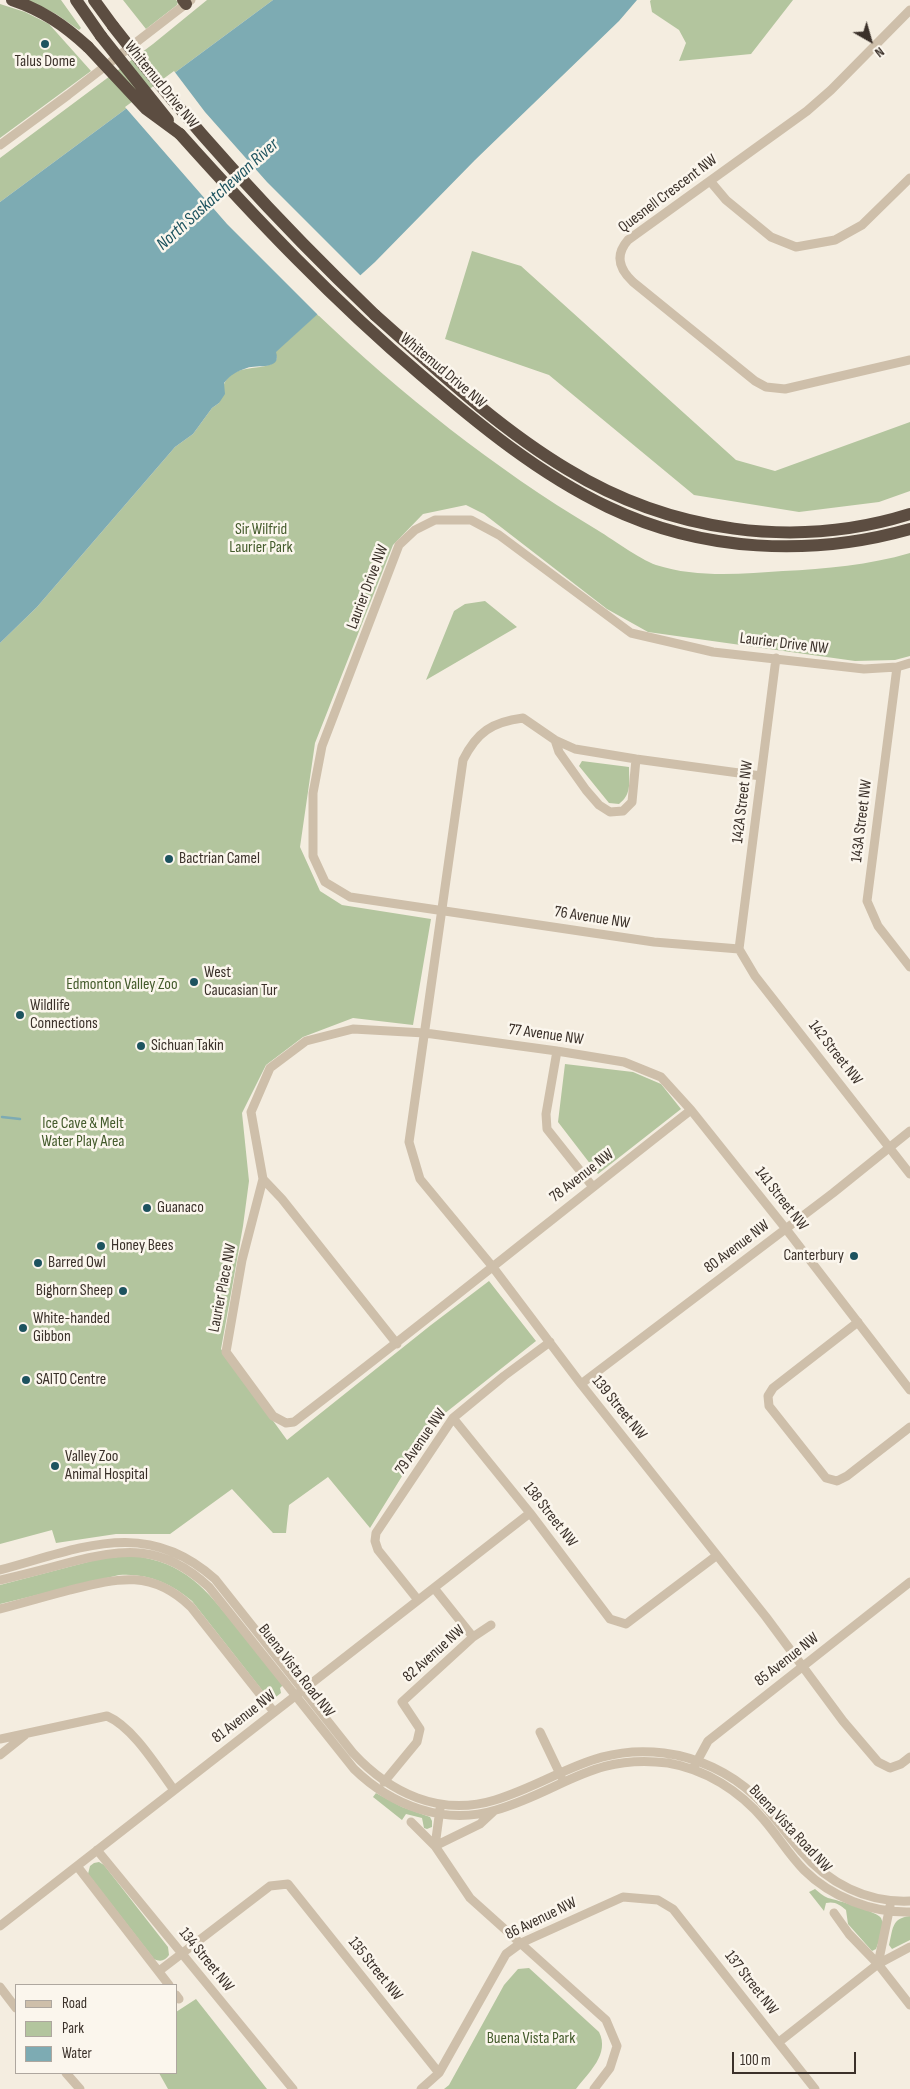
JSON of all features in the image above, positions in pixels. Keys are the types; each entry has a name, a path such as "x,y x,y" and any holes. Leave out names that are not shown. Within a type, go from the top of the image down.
{"highway":[{"path":"12,0 33,7 52,17 88,47 146,109 180,134"},
{"name":"Whitemud Drive NW","path":"76,0 101,36 180,134 319,282 363,324 449,399 518,452 570,487 608,508 701,539 777,547 848,543 910,530"},
{"name":"Whitemud Drive NW","path":"94,0 183,114 248,188 318,260 375,315 472,399 549,458 594,484 648,508 681,519 722,528 784,533 814,532 852,528 910,514"}],"street":[{"path":"0,145 68,96 186,1"},
{"name":"Quesnell Crescent NW","path":"910,10 831,90 807,111 625,244 620,254 620,263 633,282 741,370 766,387 785,389 910,360"},
{"path":"710,182 726,200 771,237 796,247 835,240 862,225 910,178"},
{"name":"Laurier Drive NW","path":"441,910 350,897 325,882 313,856 313,793 322,746 399,545 415,530 435,520 471,520 499,535 631,633 713,652 864,669 897,667 910,663"},
{"name":"142A Street NW","path":"739,949 776,658"},
{"name":"143A Street NW","path":"897,667 867,901 878,926 910,967"},
{"path":"425,1033 463,760 471,744 486,730 503,721 523,718 555,740 575,749 761,776"},
{"path":"555,740 560,752 586,790 599,805 610,812 623,811 632,802 636,759"},
{"name":"76 Avenue NW","path":"441,910 654,942 739,949"},
{"name":"142 Street NW","path":"739,949 755,976 910,1174"},
{"name":"Laurier Place NW","path":"425,1033 353,1029 306,1041 270,1068 251,1112 264,1179 242,1260 226,1352 273,1416 286,1423 294,1422 397,1344 492,1266"},
{"name":"77 Avenue NW","path":"425,1033 557,1050 624,1062 661,1077"},
{"name":"139 Street NW","path":"425,1033 409,1142 420,1179 492,1266 581,1384 803,1666 843,1721 878,1762 890,1768 901,1764 910,1757"},
{"path":"557,1050 546,1114 547,1129 593,1187"},
{"name":"141 Street NW","path":"661,1077 691,1110 786,1229 910,1390"},
{"name":"78 Avenue NW","path":"492,1266 691,1110"},
{"name":"80 Avenue NW","path":"581,1384 786,1229 910,1131"},
{"path":"264,1179 282,1198 397,1344"},
{"path":"858,1322 773,1388 768,1396 770,1406 826,1478 837,1481 910,1427"},
{"name":"79 Avenue NW","path":"418,1600 378,1550 376,1534 453,1418 504,1376 550,1342"},
{"name":"138 Street NW","path":"453,1418 530,1513 610,1619 626,1624 716,1556"},
{"name":"81 Avenue NW","path":"0,1926 530,1513"},
{"name":"Buena Vista Road NW","path":"0,1570 94,1545 113,1542 138,1542 174,1552 196,1563 219,1583 353,1753 384,1782 417,1798 441,1804 468,1804 494,1800 597,1757 623,1752 664,1753 696,1760 727,1775 754,1794 801,1851 824,1874 840,1884 863,1895 891,1901 910,1901"},
{"name":"Buena Vista Road NW","path":"0,1580 116,1552 140,1553 173,1562 192,1572 210,1587 364,1778 396,1800 417,1809 438,1814 463,1815 494,1811 598,1767 623,1762 657,1762 692,1770 721,1783 749,1804 765,1821 796,1862 819,1883 853,1902 889,1912 910,1912"},
{"path":"0,1609 119,1579 140,1580 161,1586 178,1595 191,1607 274,1712"},
{"name":"85 Avenue NW","path":"692,1770 708,1741 910,1582"},
{"path":"434,1588 473,1637"},
{"name":"82 Avenue NW","path":"384,1782 417,1742 420,1730 402,1702 473,1637 492,1625"},
{"path":"0,1739 107,1716 118,1720 174,1790"},
{"path":"0,1755 29,1732"},
{"path":"540,1732 563,1781"},
{"path":"435,1846 438,1814 441,1804"},
{"path":"435,1846 480,1824 494,1811"},
{"path":"411,1822 435,1846 470,1898 606,2020 617,2046 610,2068 594,2089"},
{"name":"134 Street NW","path":"96,1850 293,2089"},
{"path":"77,1866 168,1984"},
{"name":"135 Street NW","path":"181,1954 270,1886 288,1884 439,2073"},
{"name":"86 Avenue NW","path":"421,2089 439,2073 506,1954 521,1943 623,1897 658,1900"},
{"name":"137 Street NW","path":"658,1900 673,1909 815,2089"},
{"path":"878,1964 891,1901"},
{"path":"834,1913 849,1934 878,1964 910,2005"},
{"path":"779,2042 878,1964 910,1947"},
{"path":"159,1971 181,1954"},
{"path":"0,1987 15,2007"},
{"path":"68,2075 68,2089"},
{"path":"68,2075 80,2089"}],"green space":[{"path":"27,0 61,0 81,28 79,30 56,14"},
{"path":"123,0 176,0 178,2 177,5 146,29"},
{"path":"207,0 273,0 0,202 0,158 153,44"},
{"path":"651,0 793,0 751,54 679,61 686,43 679,30 652,12"},
{"path":"0,4 25,12 49,24 91,71 0,138"},
{"path":"472,251 521,266 736,460 775,471 910,422 910,491 879,502 799,512 694,495 549,375 445,339"},
{"path":"317,314 382,373 450,429 520,481 633,553 656,565 687,572 751,573 847,566 879,561 910,553 910,656 895,660 855,661 648,632 607,609 484,514 466,505 423,514 393,545 315,743 300,847 320,891 342,905 431,919 413,1025 353,1018 303,1037 266,1065 242,1113 249,1181 221,1349 287,1440 489,1281 536,1341 444,1414 370,1528 328,1477 289,1505 286,1533 273,1533 232,1489 170,1534 116,1534 56,1543 52,1530 0,1544 0,643 37,607 175,447 193,434 212,408 219,403 224,384 229,377 244,369 273,363 277,358 275,352"},
{"path":"485,601 517,627 426,680 454,611 465,604"},
{"path":"582,761 629,767 628,792 619,804 609,803 579,766"},
{"path":"565,1064 633,1072 661,1084 681,1109 598,1174 558,1122"},
{"path":"133,1556 167,1564 181,1571 204,1590 226,1614 283,1685 280,1688 281,1693 272,1700 269,1699 192,1601 176,1589 158,1580 139,1576 119,1575 0,1604 0,1585 103,1558"},
{"path":"376,1793 402,1807 430,1817 432,1827 424,1828 422,1818 406,1814 402,1820 373,1797"},
{"path":"99,1862 104,1865 168,1947 169,1955 166,1959 160,1961 154,1959 88,1874 90,1866"},
{"path":"815,1889 828,1898 865,1910 881,1918 883,1925 876,1949 872,1951 848,1924 846,1910 842,1907 835,1903 826,1903 824,1911 809,1892"},
{"path":"910,1916 910,1940 892,1949 889,1945 896,1922 899,1919"},
{"name":"Buena Vista Park","path":"529,1968 599,2032 602,2048 592,2069 576,2089 444,2089 449,2085 504,1985 518,1969"},
{"path":"196,1999 267,2089 168,2089 160,2074 178,2074 178,2011"}],"water":[{"name":"North Saskatchewan River","path":"273,0 637,0 619,21 475,160 375,262 276,352 277,358 275,362 267,366 243,369 224,383 225,394 193,434 175,447 37,607 0,643 0,202"}],"pier":[{"path":"174,71 205,112 267,182 362,277 319,316 227,224 125,107"}],"waterway":[{"path":"2,1117 20,1119"}],"place":[{"name":"Talus Dome","path":"45,44"},
{"name":"Bactrian Camel","path":"169,859"},
{"name":"West Caucasian Tur","path":"194,982"},
{"name":"Wildlife Connections","path":"20,1015"},
{"name":"Sichuan Takin","path":"141,1046"},
{"name":"Guanaco","path":"147,1208"},
{"name":"Honey Bees","path":"101,1246"},
{"name":"Canterbury","path":"854,1256"},
{"name":"Barred Owl","path":"38,1263"},
{"name":"Bighorn Sheep","path":"123,1291"},
{"name":"White-handed Gibbon","path":"23,1328"},
{"name":"SAITO Centre","path":"26,1380"},
{"name":"Valley Zoo Animal Hospital","path":"55,1466"}],"park label":[{"name":"Sir Wilfrid Laurier Park","path":"261,539"},
{"name":"Edmonton Valley Zoo","path":"122,985"},
{"name":"Ice Cave & Melt Water Play Area","path":"83,1133"}]}
